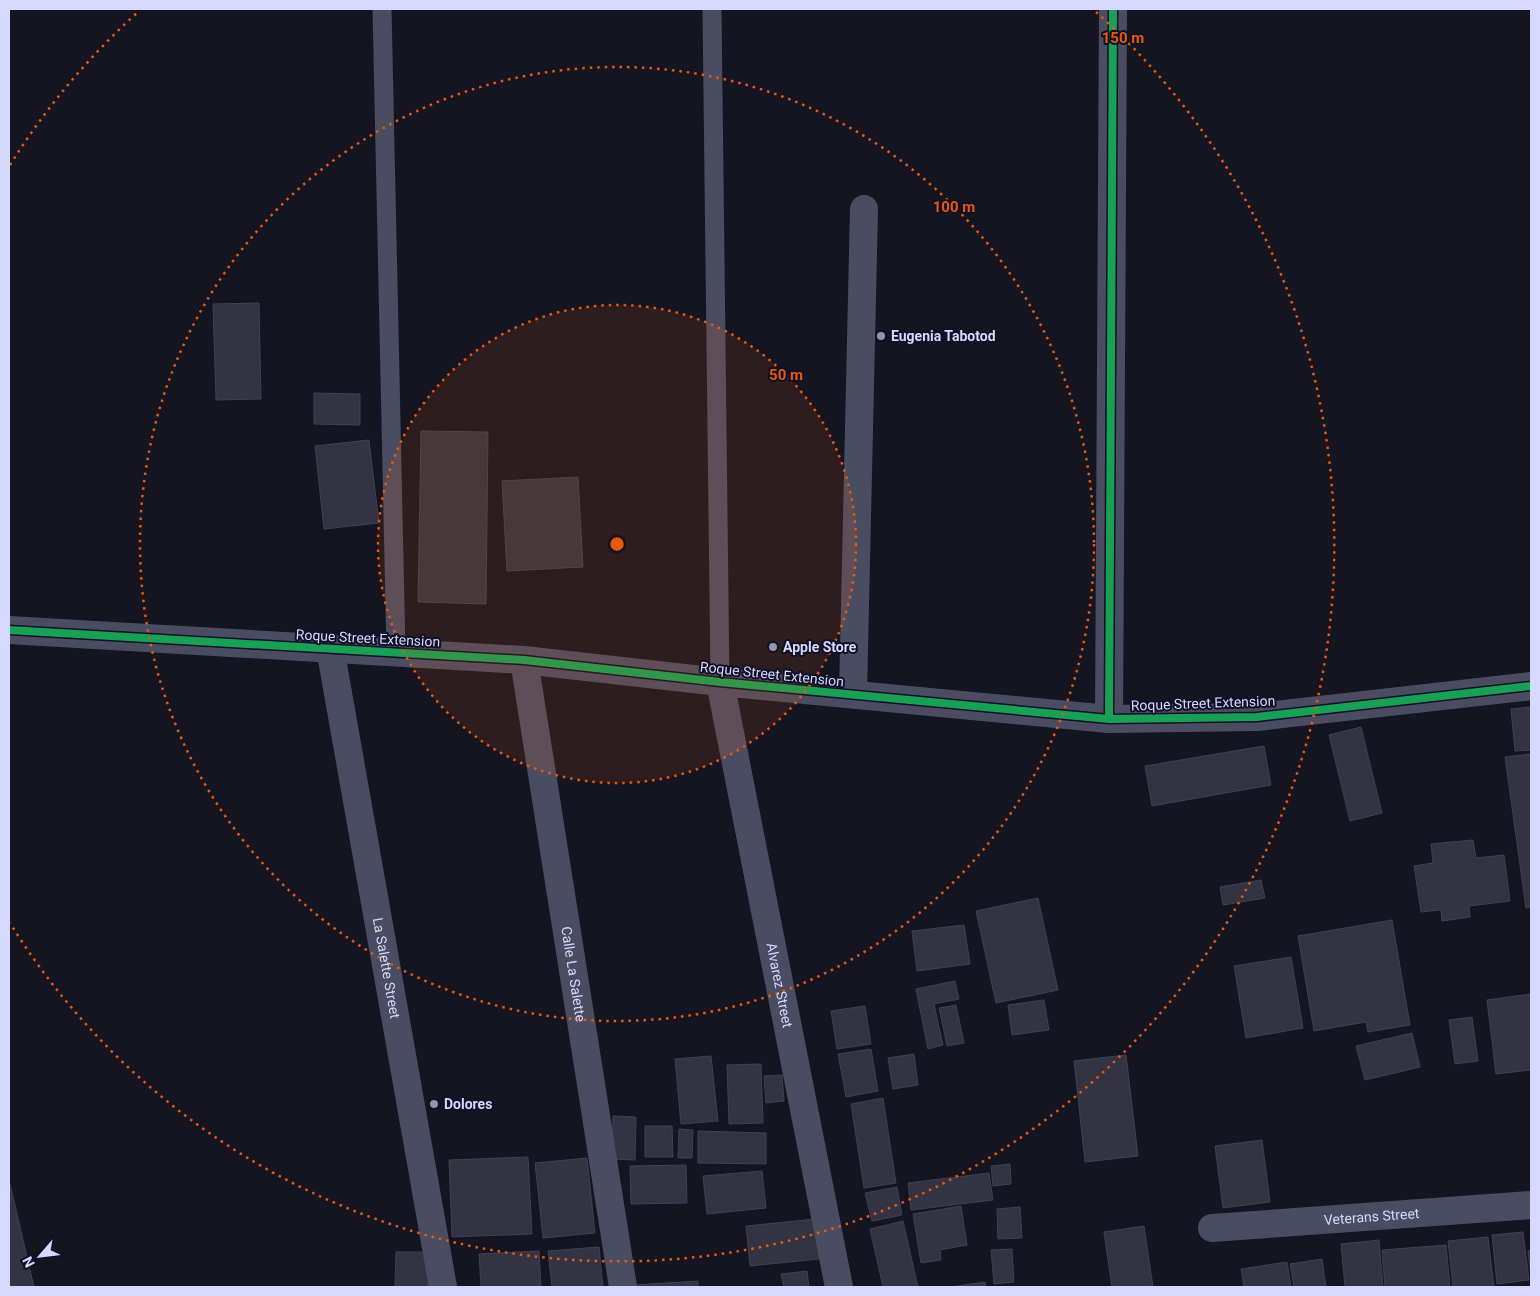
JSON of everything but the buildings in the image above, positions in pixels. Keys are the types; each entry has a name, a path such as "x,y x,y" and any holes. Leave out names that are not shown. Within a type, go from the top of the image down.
{"street":[{"path":"1109,718 1113,9"},
{"path":"853,694 864,209"},
{"name":"Roque Street Extension","path":"9,630 524,660 720,682 1109,718 1258,717 1531,686"},
{"name":"La Salette Street","path":"330,648 444,1287"},
{"name":"Calle La Salette","path":"524,660 623,1287"},
{"name":"Alvarez Street","path":"720,682 839,1287"},
{"name":"Veterans Street","path":"1212,1228 1531,1205"}],"lane":[{"path":"382,9 396,652"},
{"path":"712,9 720,682"}],"cycle path":[{"path":"1109,719 1113,9"},
{"path":"9,630 524,660 720,682 1109,719 1257,717 1531,686"}],"place":[{"name":"Eugenia Tabotod","path":"881,336"},
{"name":"Apple Store","path":"773,647"},
{"name":"Dolores","path":"434,1104"}]}
